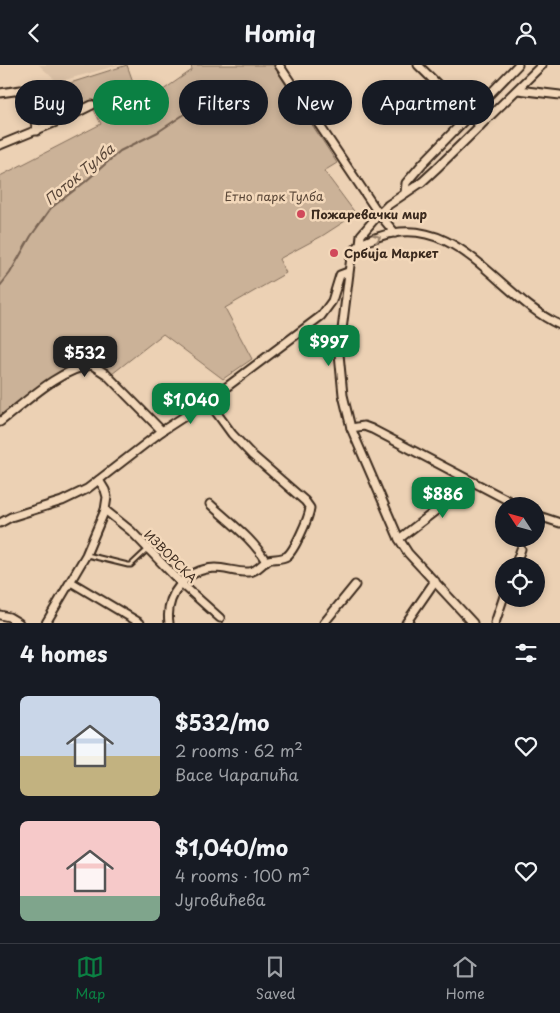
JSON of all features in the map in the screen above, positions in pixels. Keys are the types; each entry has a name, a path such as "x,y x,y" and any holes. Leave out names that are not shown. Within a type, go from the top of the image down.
{"street":[{"path":"279,65 379,214 395,233"},
{"path":"418,65 433,80"},
{"path":"494,90 518,65"},
{"path":"360,245 361,235 379,214 422,182 542,65"},
{"path":"0,93 20,90 29,92 36,131"},
{"path":"518,90 560,95"},
{"path":"0,145 36,131 92,105"},
{"path":"405,193 406,183 410,177 460,125"},
{"path":"473,623 408,553 399,539 351,428 343,395 339,354 348,272 353,251 360,245 395,233 416,233 434,237 472,256 535,311 560,325"},
{"path":"0,523 11,517 62,501 87,489 162,431 208,401 321,316 332,301 340,275 348,272"},
{"path":"0,422 51,382 92,365 106,374 162,431"},
{"path":"168,622 170,604 181,583 192,574 216,568 254,571 266,562 289,555 306,522 310,508 305,501 252,455 232,434 208,401"},
{"path":"351,428 364,426 372,429 502,497"},
{"path":"46,623 86,555 105,510 107,497 99,480"},
{"path":"399,539 473,482"},
{"path":"210,504 253,544 266,562"},
{"name":"ИЗВОРСКА","path":"105,510 131,531 181,583 220,618"},
{"path":"545,518 560,523"},
{"path":"518,557 521,549"},
{"path":"406,623 435,581"},
{"path":"71,582 140,623"},
{"path":"324,623 355,585"},
{"path":"495,623 500,607"},
{"path":"0,615 9,617 19,623"}],"lane":[{"path":"86,555 131,565 149,549"}],"shaded area":[{"path":"39,65 119,65 64,80 55,80"}],"green space":[{"path":"127,65 132,80 93,80 93,108 83,111 83,80 80,80"},
{"name":"Етно парк Тулба","path":"191,65 273,65 283,80 278,80 278,125 312,125 337,163 324,171 356,214 322,236 279,259 286,273 225,308 252,359 223,379 163,334 112,374 98,362 85,364 43,390 0,422 0,176 99,125 169,125 169,86 192,70"}],"waterway":[{"name":"Поток Тулба","path":"0,286 51,208 85,182 120,151 158,132 179,118"}],"place":[{"name":"Пожаревачки мир","path":"301,214"},
{"name":"Србија Маркет","path":"334,253"}]}
